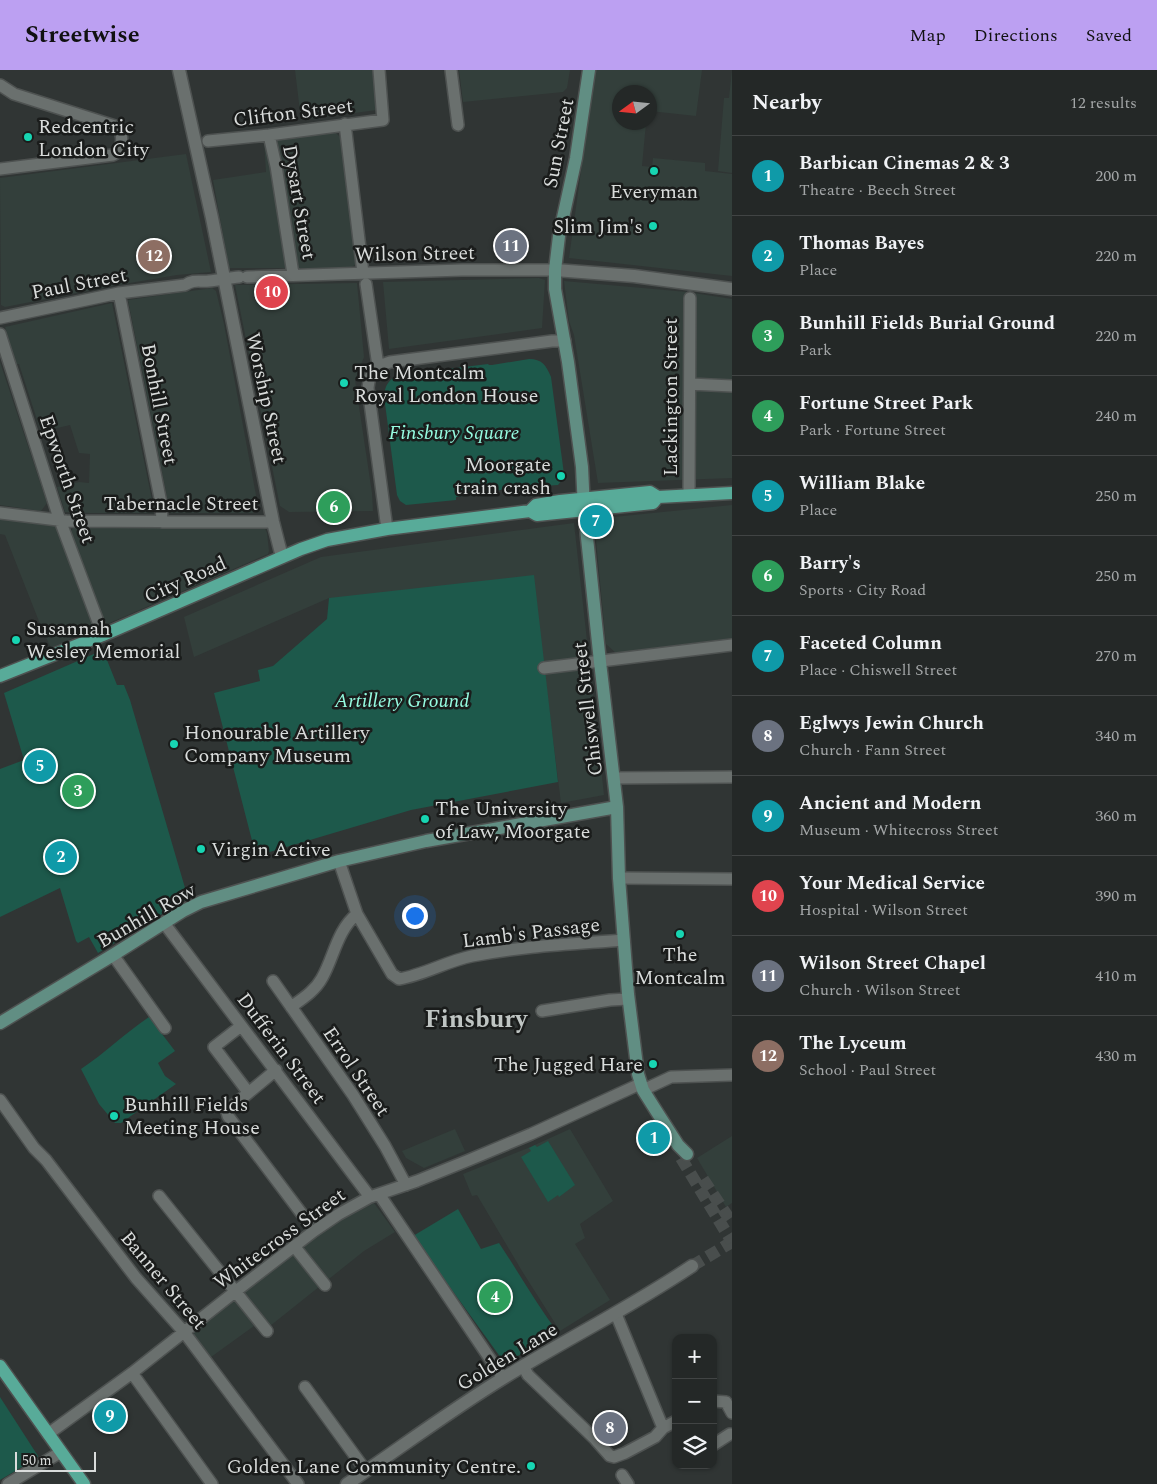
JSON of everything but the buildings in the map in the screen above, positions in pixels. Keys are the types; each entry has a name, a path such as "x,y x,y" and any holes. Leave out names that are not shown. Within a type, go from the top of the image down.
{"main road":[{"name":"Sun Street","path":"565,341 555,289 555,270 564,206 576,158 589,70"},
{"path":"565,341 582,467 584,504"},
{"path":"387,529 530,511 537,515 584,504 654,502 658,498 732,492"},
{"name":"Chiswell Street","path":"584,504 617,807 619,878 628,999 638,1074 642,1087"},
{"name":"City Road","path":"0,676 104,635 282,557 327,540 387,529"},
{"name":"Bunhill Row","path":"0,1023 183,911 201,902 339,861 426,841 617,807"},
{"path":"642,1087 682,1152"},
{"path":"0,1366 4,1381 48,1434 84,1484"}],"street":[{"name":"Worship Street","path":"179,70 210,211 273,522 282,557"},
{"name":"Clifton Street","path":"208,141 383,120 379,70"},
{"path":"451,70 458,125"},
{"path":"0,85 14,94 118,127 121,132 120,151 113,154 74,161 0,169"},
{"path":"345,124 363,273"},
{"name":"Dysart Street","path":"269,135 276,166 293,274"},
{"name":"Wilson Street","path":"223,279 293,274 555,270 634,276 732,289"},
{"name":"Paul Street","path":"0,318 119,293 184,285 191,281 200,280 206,282 223,279"},
{"path":"366,284 378,366"},
{"name":"Bonhill Street","path":"119,293 160,503 162,522"},
{"name":"Lackington Street","path":"689,495 690,298"},
{"name":"Epworth Street","path":"0,334 60,520 104,635"},
{"path":"387,529 368,388 369,378 373,370 390,362 555,340 565,341"},
{"path":"690,384 732,386"},
{"name":"Tabernacle Street","path":"0,513 60,520 273,522"},
{"path":"544,668 732,645"},
{"path":"614,778 732,777"},
{"name":"Lamb's Passage","path":"339,861 356,914 392,974 400,979 455,960 473,956 539,947 624,940"},
{"path":"619,878 732,879"},
{"path":"291,1008 315,988 322,978 346,924 356,914"},
{"name":"Dufferin Street","path":"164,923 241,1026 374,1196 503,1378"},
{"path":"113,955 165,1028"},
{"name":"Errol Street","path":"273,981 353,1095 406,1185"},
{"path":"542,1011 628,999"},
{"path":"241,1026 214,1047 248,1092"},
{"path":"276,1070 248,1092 227,1112 228,1116 308,1222"},
{"name":"Whitecross Street","path":"48,1434 132,1373 294,1246 339,1214 374,1196 469,1160 642,1087 672,1077 732,1075"},
{"name":"Banner Street","path":"0,1100 40,1156 46,1160 136,1278 184,1332 298,1484"},
{"path":"159,1196 267,1331"},
{"path":"294,1246 325,1285"},
{"name":"Golden Lane","path":"347,1484 503,1378 616,1314 692,1266"},
{"path":"616,1314 663,1428"},
{"path":"523,1366 528,1375 610,1456 614,1457 655,1437 663,1428 672,1423"},
{"path":"132,1373 212,1484"},
{"path":"305,1387 366,1471"},
{"path":"717,1401 726,1402 732,1413"},
{"path":"717,1443 731,1434"},
{"path":"8,1484 61,1452"}],"shaded area":[{"path":"295,70 373,70 377,110 301,120"},
{"path":"459,70 570,70 567,88 563,92 463,102"},
{"path":"595,70 702,70 696,116 657,112 657,85 612,85 612,130 645,130 642,166 652,167 653,158 705,163 705,171 732,174 732,276 569,258"},
{"path":"732,70 732,173 718,171 724,98 729,98"},
{"path":"334,131 342,139 358,263 350,268 229,268 213,180 266,172 264,139"},
{"path":"186,154 211,272 177,275 112,286 5,307 1,305 0,178"},
{"path":"539,278 545,280 542,328 389,349 383,282"},
{"path":"564,281 687,292 732,299 732,478 598,483 574,335 569,321"},
{"path":"357,283 364,357 355,380 373,511 289,512 280,506 235,285"},
{"path":"212,288 216,291 224,324 258,506 253,513 170,513 128,300"},
{"path":"112,303 154,510 153,513 65,512 57,487 79,482 89,483 90,454 79,453 70,425 41,432 19,364 16,364 5,327"},
{"path":"0,362 47,503 41,511 0,505"},
{"path":"732,505 732,638 616,653 606,644 594,519"},
{"path":"0,517 56,525 94,625 91,630 51,648 5,535 0,534"},
{"path":"574,523 604,795 561,803 544,668 329,598 194,657 184,617 321,557"},
{"path":"75,526 264,526 267,533 269,551 268,554 105,625 70,532"},
{"path":"455,1129 465,1151 424,1168 406,1158 402,1151"},
{"path":"570,1129 613,1201 580,1224 585,1238 575,1244 610,1300 560,1331 477,1195 472,1196 463,1174"},
{"path":"732,1136 732,1203 726,1207 697,1158"},
{"path":"362,1195 367,1205 342,1220 374,1203 395,1232 364,1251 270,1326 244,1291 234,1299 254,1326 211,1357 191,1334 90,1414 83,1406 310,1229"}],"green space":[{"name":"Finsbury Square","path":"529,359 537,360 543,364 551,377 564,474 558,485 513,488 456,497 456,500 406,505 400,501 397,495 384,396 385,389 390,381 399,375"},
{"name":"Artillery Ground","path":"534,575 558,782 411,810 256,856 214,693 260,681 258,670 273,666 327,619 329,598"},
{"path":"103,650 117,685 124,685 130,700 188,898 98,953 89,937 78,943 76,941 60,888 0,917 0,769 24,760 4,693"},
{"path":"149,1017 175,1051 158,1063 165,1076 176,1084 121,1123 115,1123 99,1104 81,1069"},
{"path":"548,1141 575,1185 559,1197 558,1195 548,1202 521,1157 531,1151 529,1148 535,1145 537,1147"},
{"path":"458,1209 481,1249 499,1243 559,1334 508,1361 501,1358 413,1236"},
{"path":"0,1397 38,1456 0,1480"}],"tunnel":[{"path":"681,1158 732,1242"},
{"path":"703,1179 732,1223"},
{"path":"692,1266 732,1242"}],"place":[{"name":"Redcentric London City","path":"28,137"},
{"name":"Everyman","path":"654,171"},
{"name":"Slim Jim's","path":"653,226"},
{"name":"Wilson Street Chapel","path":"511,246"},
{"name":"The Lyceum","path":"154,256"},
{"name":"Your Medical Service","path":"272,292"},
{"name":"The Montcalm Royal London House","path":"344,383"},
{"name":"Moorgate train crash","path":"561,476"},
{"name":"Barry's","path":"334,507"},
{"name":"Faceted Column","path":"596,521"},
{"name":"Susannah Wesley Memorial","path":"16,640"},
{"name":"Honourable Artillery Company Museum","path":"174,744"},
{"name":"William Blake","path":"40,766"},
{"name":"Bunhill Fields Burial Ground","path":"78,791"},
{"name":"The University of Law, Moorgate","path":"425,819"},
{"name":"Virgin Active","path":"201,849"},
{"name":"Thomas Bayes","path":"61,857"},
{"name":"The Montcalm","path":"680,934"},
{"name":"The Jugged Hare","path":"653,1064"},
{"name":"Bunhill Fields Meeting House","path":"114,1116"},
{"name":"Barbican Cinemas 2 & 3","path":"654,1138"},
{"name":"Fortune Street Park","path":"495,1297"},
{"name":"Ancient and Modern","path":"110,1416"},
{"name":"Eglwys Jewin Church","path":"610,1428"},
{"name":"Golden Lane Community Centre.","path":"531,1466"}],"district":[{"name":"Finsbury","path":"476,1018"}]}
